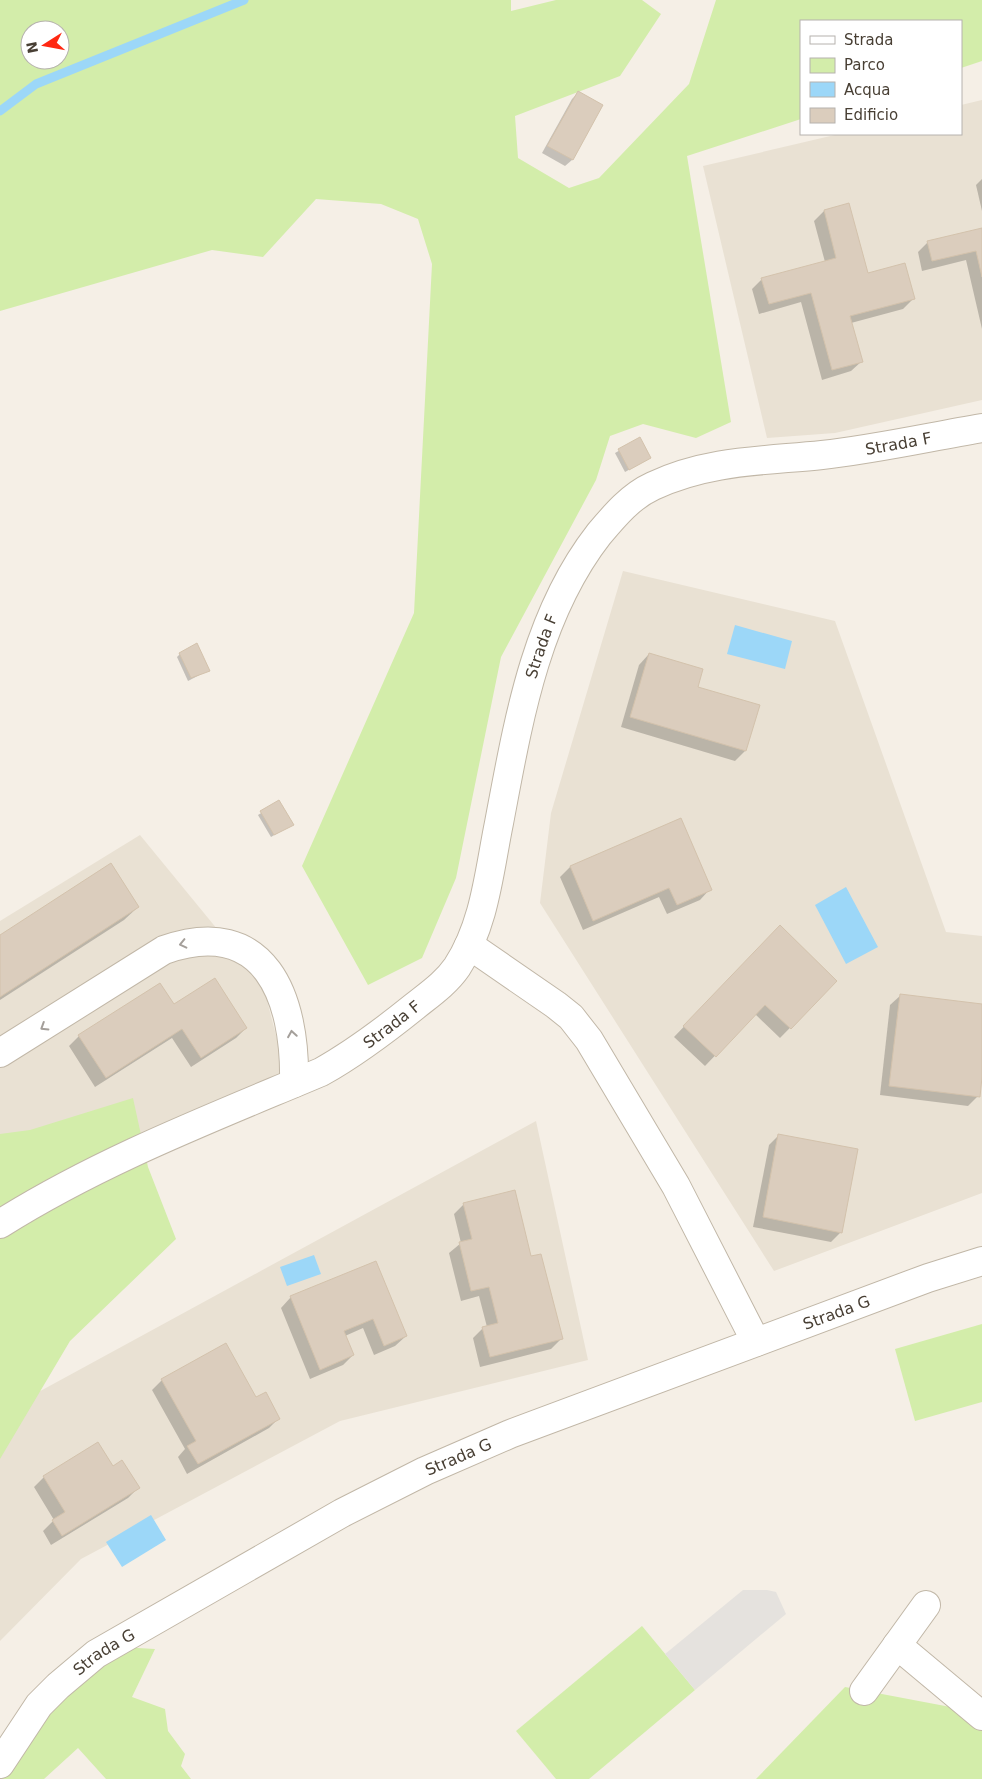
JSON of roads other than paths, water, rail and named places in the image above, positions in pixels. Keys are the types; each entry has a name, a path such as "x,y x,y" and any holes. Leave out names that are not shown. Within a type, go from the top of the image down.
{"street":[{"name":"Strada F","path":"0,1224 80,1178 160,1140 321,1072 364,1048 442,984 456,968 469,945 482,908 528,687 546,629 569,580 587,551 624,506 652,486 708,466 849,451 982,428"},
{"path":"0,1053 164,950 187,943 213,942 231,946 247,954 262,964 275,980 291,1026 294,1083"},
{"path":"469,945 565,1012 589,1040 676,1186 756,1342"},
{"name":"Strada G","path":"0,1764 39,1705 96,1654 342,1512 425,1471 510,1434 928,1278 982,1260"},
{"path":"864,1691 926,1605"},
{"path":"897,1644 982,1716"}],"water":[{"path":"735,625 792,641 785,669 727,654"},
{"path":"846,887 878,947 846,964 815,905"},
{"path":"314,1255 321,1274 287,1286 280,1267"},
{"path":"151,1515 166,1540 122,1567 106,1542"}],"waterway":[{"path":"0,111 36,84 244,0"}]}
